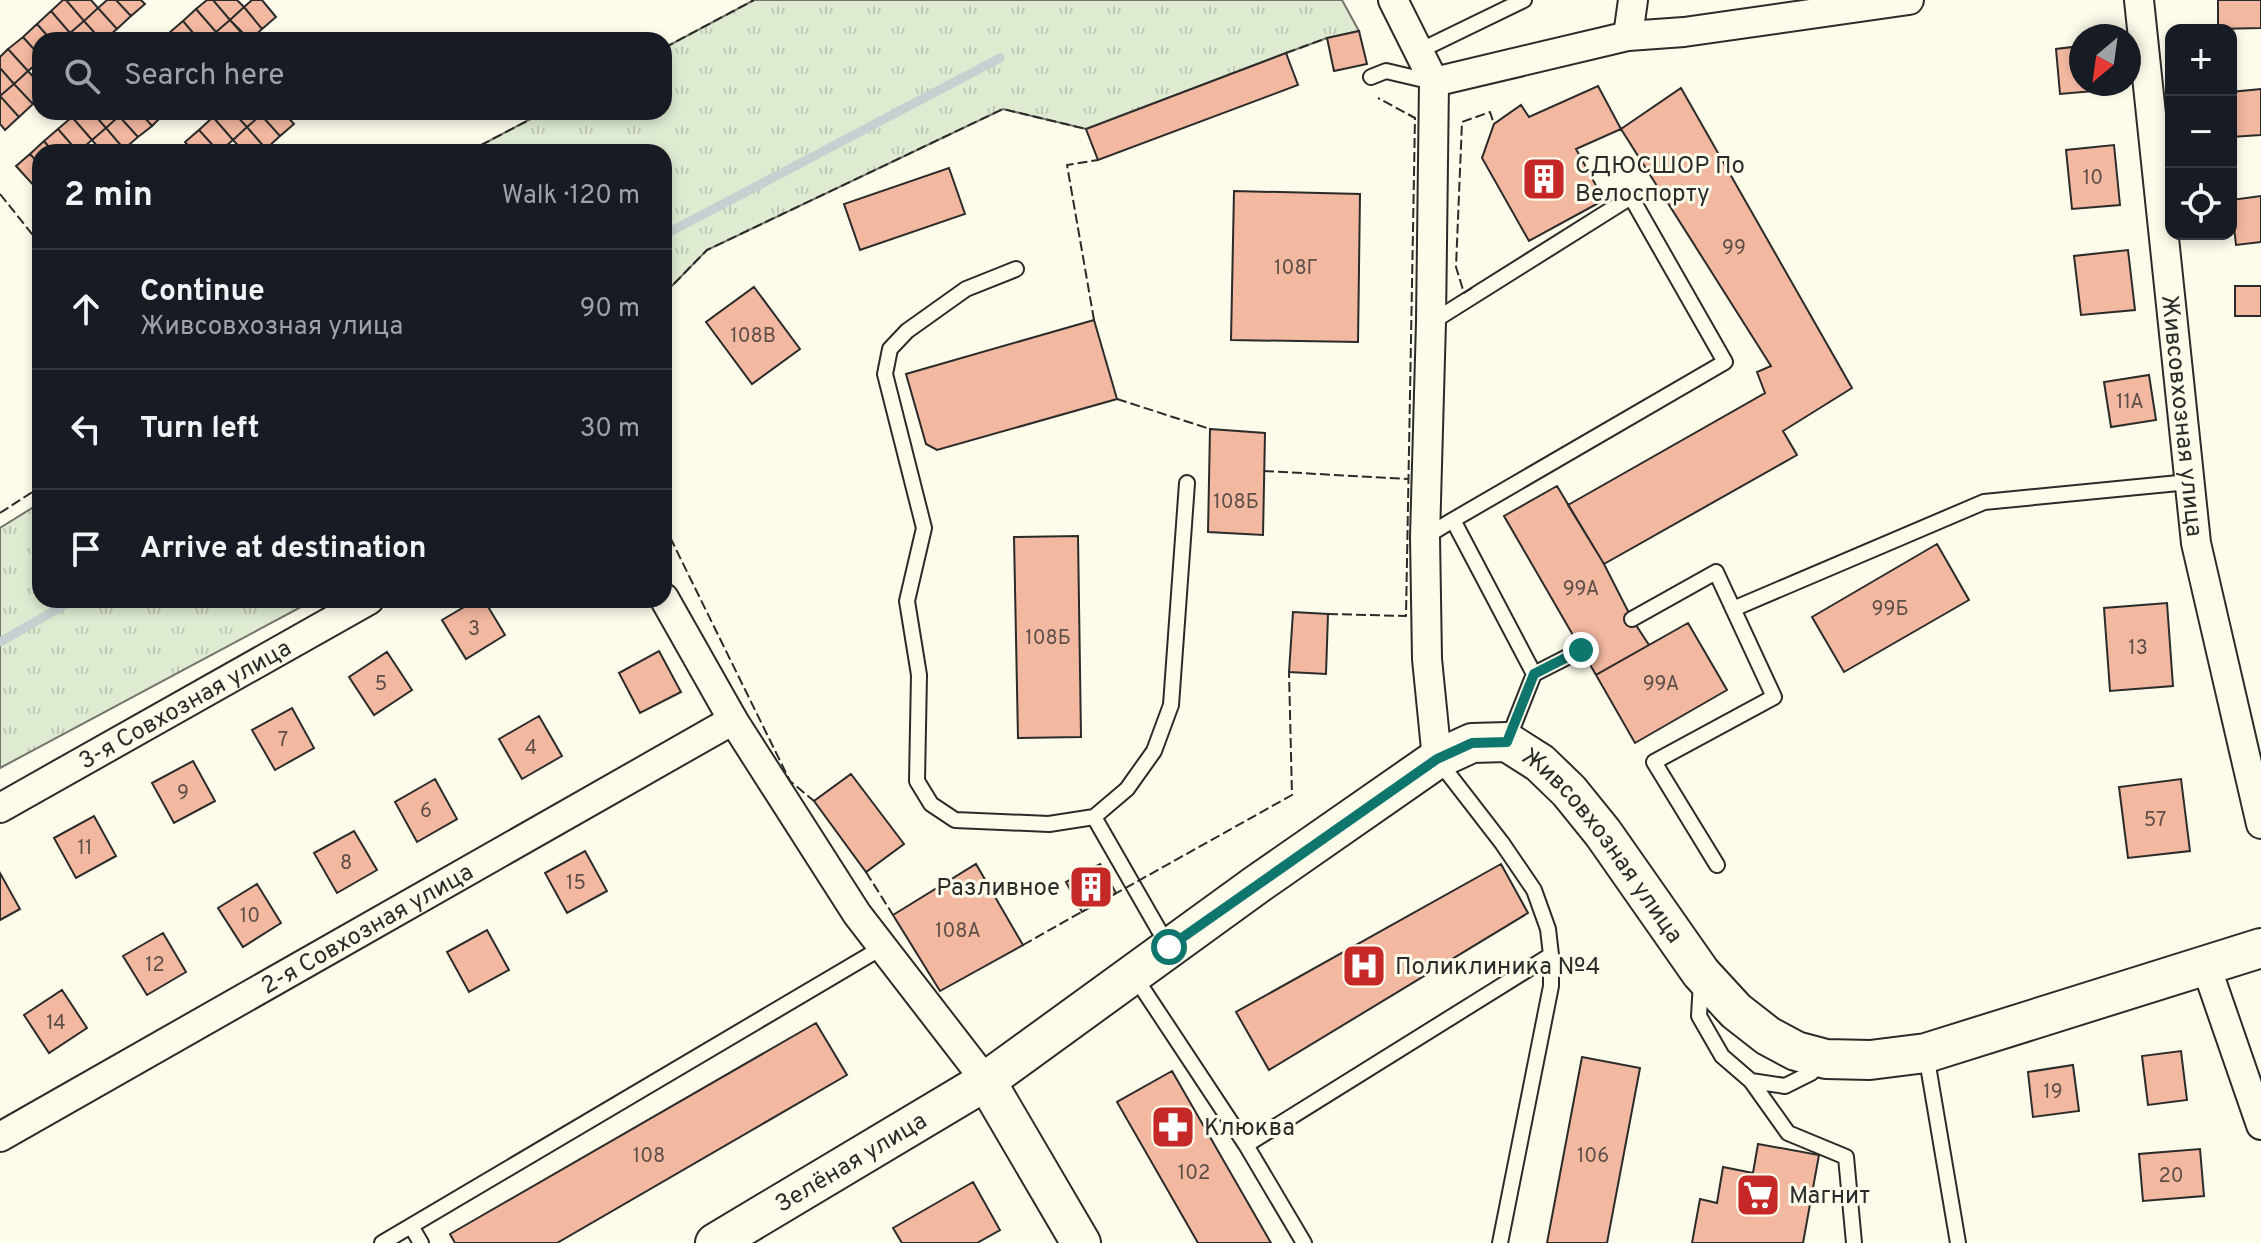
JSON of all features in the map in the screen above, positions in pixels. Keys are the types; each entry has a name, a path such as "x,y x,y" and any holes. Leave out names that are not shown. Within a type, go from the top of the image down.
{"street":[{"path":"1393,0 1434,82 1425,537 1427,654 1437,759"},
{"path":"1628,36 1633,0"},
{"path":"1434,82 1628,36 1684,32 1909,0"},
{"name":"Живсовхозная улица","path":"2139,0 2196,543 2261,824"},
{"name":"3-я Совхозная улица","path":"0,808 355,608"},
{"path":"670,608 733,720 857,914 986,1081 1081,1243"},
{"name":"2-я Совхозная улица","path":"0,1137 733,720"},
{"name":"Живсовхозная улица","path":"986,1081 1169,947 1437,759 1472,743 1507,742 1540,763 1569,791 1603,833 1701,973 1736,1011 1768,1036 1796,1051 1826,1059 1870,1060 1926,1053 2261,948"},
{"path":"2206,966 2261,1125"},
{"name":"Зелёная улица","path":"715,1243 986,1081"}],"lane":[{"path":"1419,51 1524,0"},
{"path":"1371,77 1386,71 1434,82"},
{"path":"1425,537 1725,362 1631,197 1431,322"},
{"path":"1016,269 966,289 907,331 890,349 885,374 924,528 907,601 919,675 917,781 931,804 955,820 1049,824 1094,817 1127,789 1154,751 1171,705 1187,483"},
{"path":"1733,609 1984,502 2189,482"},
{"path":"1453,520 1534,674"},
{"path":"1632,619 1716,572 1774,697 1654,762 1717,865"},
{"path":"1507,742 1534,674 1581,650"},
{"path":"1437,759 1534,890 1548,929 1551,986 1500,1243"},
{"path":"1094,817 1169,947"},
{"path":"382,1243 883,947"},
{"path":"1246,1145 1551,955"},
{"path":"1133,973 1246,1145 1304,1243"},
{"path":"1701,973 1699,1016 1722,1056 1751,1081 1788,1133 1846,1157 1854,1243"},
{"path":"1926,1053 1958,1243"},
{"path":"1751,1081 1785,1086 1811,1073 1826,1059"},
{"path":"411,1226 421,1243"}],"green space":[{"path":"754,0 1342,0 1359,31 1327,38 1086,129 1003,109 707,250 672,286 672,144 483,144 529,120 672,120 672,44"},
{"path":"32,508 32,608 299,608 0,768 0,528"}],"building":[{"path":"66,0 84,21 69,32 51,11"},
{"path":"66,0 91,0 98,8 84,21"},
{"path":"107,0 116,0 131,16 117,29 98,8"},
{"path":"116,0 141,0 145,4 131,16"},
{"path":"207,0 213,0 230,20 216,32 196,9"},
{"path":"213,0 237,0 244,7 230,20"},
{"path":"252,0 262,0 276,17 262,29 244,7"},
{"path":"2218,0 2261,0 2261,28 2237,29 2237,24 2218,24"},
{"path":"244,7 262,29 259,32 242,32 230,20"},
{"path":"98,8 117,29 113,32 94,32 84,21"},
{"path":"196,9 216,32 192,32 183,21"},
{"path":"51,11 69,32 44,32 37,24"},
{"path":"230,20 241,32 216,32"},
{"path":"84,21 94,32 71,32"},
{"path":"183,21 192,32 170,32"},
{"path":"37,24 44,32 32,32 32,47 23,37"},
{"path":"1359,31 1367,64 1334,71 1327,38"},
{"path":"23,37 32,47 32,68 28,71 8,49"},
{"path":"2069,47 2069,93 2060,94 2056,49"},
{"path":"8,49 28,71 14,84 0,68 0,57"},
{"path":"1286,53 1298,85 1098,160 1086,129"},
{"path":"0,68 14,84 0,96"},
{"path":"28,71 32,75 32,103 14,84"},
{"path":"14,84 32,105 19,117 0,96"},
{"name":"СДЮСШОР По Велоспорту","path":"1598,86 1621,129 1576,149 1604,200 1529,241 1482,158 1494,124 1521,105 1529,117"},
{"path":"1681,88 1852,388 1783,431 1797,455 1604,564 1568,505 1765,393 1757,372 1771,366 1621,129"},
{"path":"2261,89 2261,135 2237,137 2237,91"},
{"path":"0,96 19,117 5,130 0,124"},
{"path":"68,120 75,120 92,140 87,144 71,144 58,129"},
{"path":"75,120 99,120 106,128 92,140"},
{"path":"99,120 115,120 106,128"},
{"path":"115,120 123,120 138,137 130,144 120,144 106,128"},
{"path":"123,120 147,120 152,126 138,137"},
{"path":"210,120 216,120 233,140 228,144 212,144 199,130"},
{"path":"216,120 240,120 247,127 233,140"},
{"path":"240,120 255,120 247,127"},
{"path":"255,120 266,120 280,136 271,144 262,144 247,127"},
{"path":"266,120 290,120 294,124 280,136"},
{"path":"247,127 262,144 237,144 233,140"},
{"path":"106,128 120,144 95,144 92,140"},
{"path":"58,129 71,144 46,144 44,141"},
{"path":"199,130 212,144 187,144 185,142"},
{"path":"2114,145 2120,205 2072,209 2066,150"},
{"path":"30,154 32,156 32,184 16,166"},
{"path":"949,168 965,214 860,250 844,204"},
{"path":"1234,191 1360,194 1358,342 1231,340"},
{"path":"2261,196 2261,242 2236,245 2237,199"},
{"path":"2128,250 2135,310 2081,315 2074,256"},
{"path":"2235,286 2261,286 2261,316 2235,316"},
{"path":"754,287 800,349 752,384 706,322"},
{"path":"1094,320 1117,399 937,450 926,444 906,374"},
{"path":"2149,375 2156,420 2111,427 2104,382"},
{"path":"1210,429 1265,433 1263,535 1208,532"},
{"path":"1557,486 1649,645 1596,675 1504,516"},
{"path":"1078,536 1081,737 1018,738 1014,537"},
{"path":"1937,544 1969,600 1844,672 1812,617"},
{"path":"2167,603 2173,686 2110,691 2104,608"},
{"path":"462,608 489,608 505,635 466,659 442,620"},
{"path":"1293,612 1328,614 1326,674 1289,672"},
{"path":"1688,623 1727,690 1635,743 1596,675"},
{"path":"659,651 681,692 640,713 619,673"},
{"path":"387,652 412,690 374,715 349,677"},
{"path":"292,708 314,748 275,770 252,730"},
{"path":"539,716 562,756 522,779 499,739"},
{"path":"193,761 215,801 174,823 152,783"},
{"path":"851,774 904,844 866,872 814,801"},
{"path":"435,779 457,819 417,842 395,802"},
{"path":"2181,779 2190,851 2128,858 2119,787"},
{"path":"94,816 116,856 76,878 54,838"},
{"path":"354,831 377,870 337,893 314,853"},
{"path":"585,851 607,891 567,913 545,873"},
{"path":"976,864 1023,945 940,991 893,915"},
{"name":"Разливное","path":"1100,864 1116,893 1082,912 1066,882"},
{"path":"1501,864 1528,913 1269,1070 1236,1012"},
{"path":"0,873 20,909 0,920"},
{"path":"257,884 281,923 243,947 218,908"},
{"path":"487,930 509,970 469,992 447,952"},
{"path":"163,933 186,972 147,995 123,956"},
{"path":"62,990 87,1028 49,1053 24,1015"},
{"path":"816,1023 847,1075 557,1243 455,1243 450,1234"},
{"path":"2181,1051 2187,1100 2148,1105 2142,1056"},
{"path":"1582,1057 1640,1068 1607,1243 1547,1243"},
{"path":"2073,1065 2079,1111 2033,1117 2028,1072"},
{"path":"1172,1071 1271,1243 1198,1243 1117,1102"},
{"path":"1758,1144 1819,1155 1803,1243 1692,1243 1700,1199 1717,1203 1723,1167 1753,1173"},
{"path":"2200,1149 2204,1196 2143,1201 2139,1154"},
{"path":"973,1182 1000,1230 977,1243 902,1243 893,1228"}],"waterway":[{"path":"672,231 1000,58"},
{"path":"0,642 59,608"}],"fence":[{"path":"672,44 754,0"},
{"path":"1286,53 1327,38"},
{"path":"1328,614 1406,616 1415,118 1378,98"},
{"path":"672,286 707,250 1003,109 1086,129"},
{"path":"1472,288 1464,293 1456,267 1462,122 1490,112 1494,124"},
{"path":"483,144 529,120"},
{"path":"1094,320 1067,165 1098,160"},
{"path":"0,194 32,234"},
{"path":"1117,399 1210,429"},
{"path":"1264,471 1408,479"},
{"path":"0,513 32,492"},
{"path":"672,541 790,781 814,801"},
{"path":"1113,895 1292,795 1289,672"},
{"path":"866,872 893,915"},
{"path":"1023,945 1085,910"}],"place":[{"name":"СДЮСШОР По Велоспорту","path":"1544,179"},
{"name":"Разливное","path":"1091,887"},
{"name":"Поликлиника №4","path":"1364,966"},
{"name":"Клюква","path":"1173,1127"},
{"name":"Магнит","path":"1758,1195"}],"route":[{"path":"1169,947 1437,759 1472,743 1507,742 1534,674 1581,650"}]}
